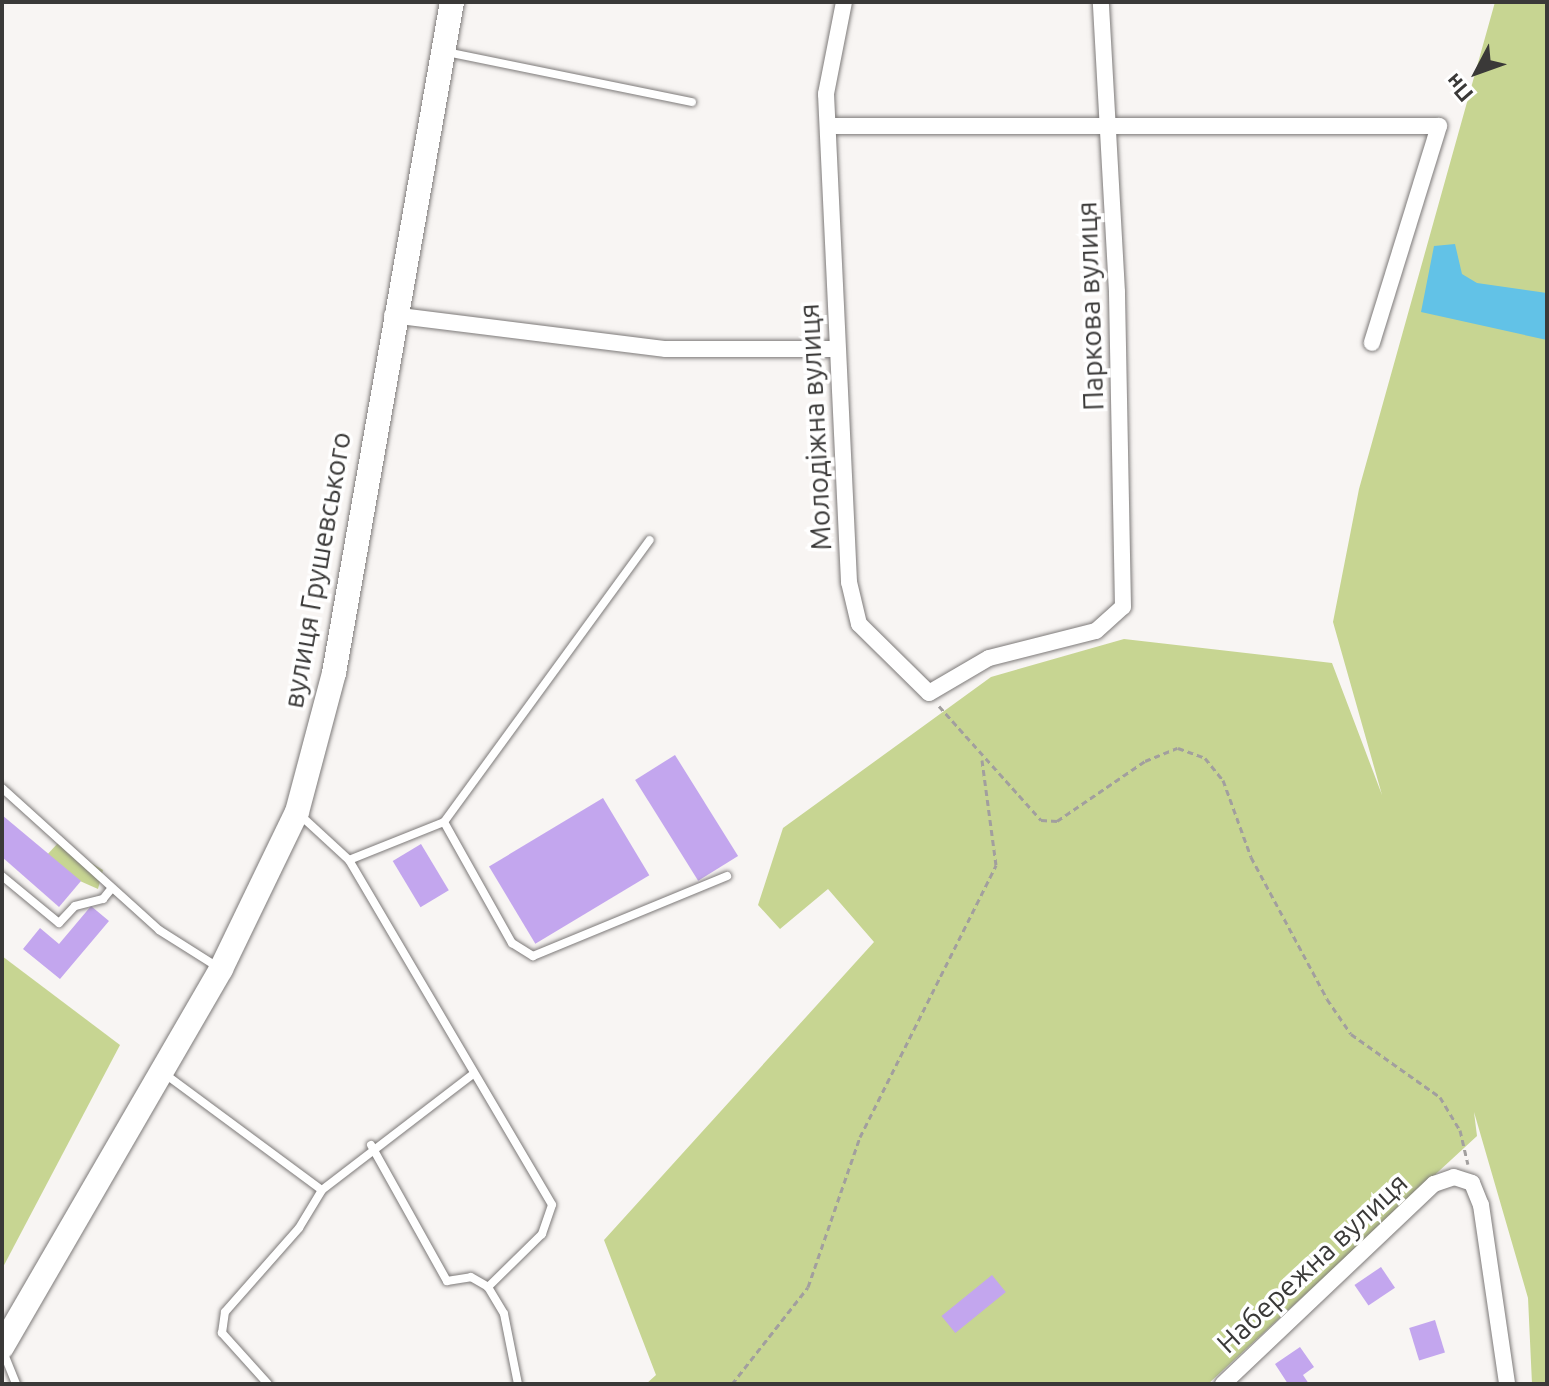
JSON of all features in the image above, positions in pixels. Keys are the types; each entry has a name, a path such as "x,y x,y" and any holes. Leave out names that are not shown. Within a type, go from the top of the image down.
{"main road":[{"name":"вулиця Грушевського","path":"2,1348 221,969 297,812 334,673 392,315 452,2"}],"street":[{"name":"Молодіжна вулиця","path":"844,2 828,126 849,582 859,624 885,657 929,693"},
{"name":"Паркова вулиця","path":"929,693 989,658 1096,631 1123,607 1109,128 1101,2"},
{"path":"828,126 1439,126 1372,343"},
{"path":"392,315 666,349 836,349"},
{"name":"Набережна вулиця","path":"1223,1384 1434,1184 1454,1177 1472,1183"},
{"path":"1472,1183 1507,1384"}],"lane":[{"path":"443,51 692,102"},
{"path":"349,860 444,822 650,540"},
{"path":"2,788 188,954 221,969"},
{"path":"297,812 349,860 552,1205 542,1234 488,1287"},
{"path":"444,822 512,943 533,956 727,876"},
{"path":"2,876 59,923 75,906 103,899 112,888"},
{"path":"161,1071 322,1190"},
{"path":"268,1384 222,1333 221,1321 322,1190 371,1145 473,1074"},
{"path":"371,1145 447,1281 471,1277 488,1287 504,1314 518,1384"},
{"path":"2,1348 16,1384"}],"path":[{"path":"929,693 982,758 1041,820 1057,821 1145,761 1178,748 1205,758 1223,780 1251,857 1327,999 1351,1034 1440,1097 1460,1130 1472,1183"},
{"path":"732,1384 808,1287 860,1137 996,865 982,758"}],"green space":[{"path":"1495,2 1547,2 1547,1384 1532,1384 1528,1298 1474,1112 1477,1136 1208,1384 646,1384 656,1375 604,1240 874,942 828,889 780,929 758,905 783,828 991,677 1124,639 1332,663 1382,795 1333,622 1359,489"},
{"path":"58,843 103,870 98,889 55,870 46,856"},
{"path":"2,956 120,1045 2,1269"}],"water":[{"path":"1455,244 1462,274 1477,283 1547,293 1547,340 1421,312 1434,246"}],"building":[{"path":"675,755 738,856 698,881 635,780"},
{"path":"603,798 649,875 535,944 489,867"},
{"path":"2,815 81,881 59,907 2,857"},
{"path":"421,844 449,890 421,907 393,861"},
{"path":"91,906 109,921 60,979 23,949 40,928 59,944"},
{"path":"1381,1267 1395,1288 1368,1306 1354,1285"},
{"path":"992,1275 1006,1292 955,1333 941,1316"},
{"path":"1435,1320 1445,1353 1419,1360 1409,1328"},
{"path":"1300,1347 1314,1367 1303,1375 1309,1384 1288,1384 1275,1364"}]}
